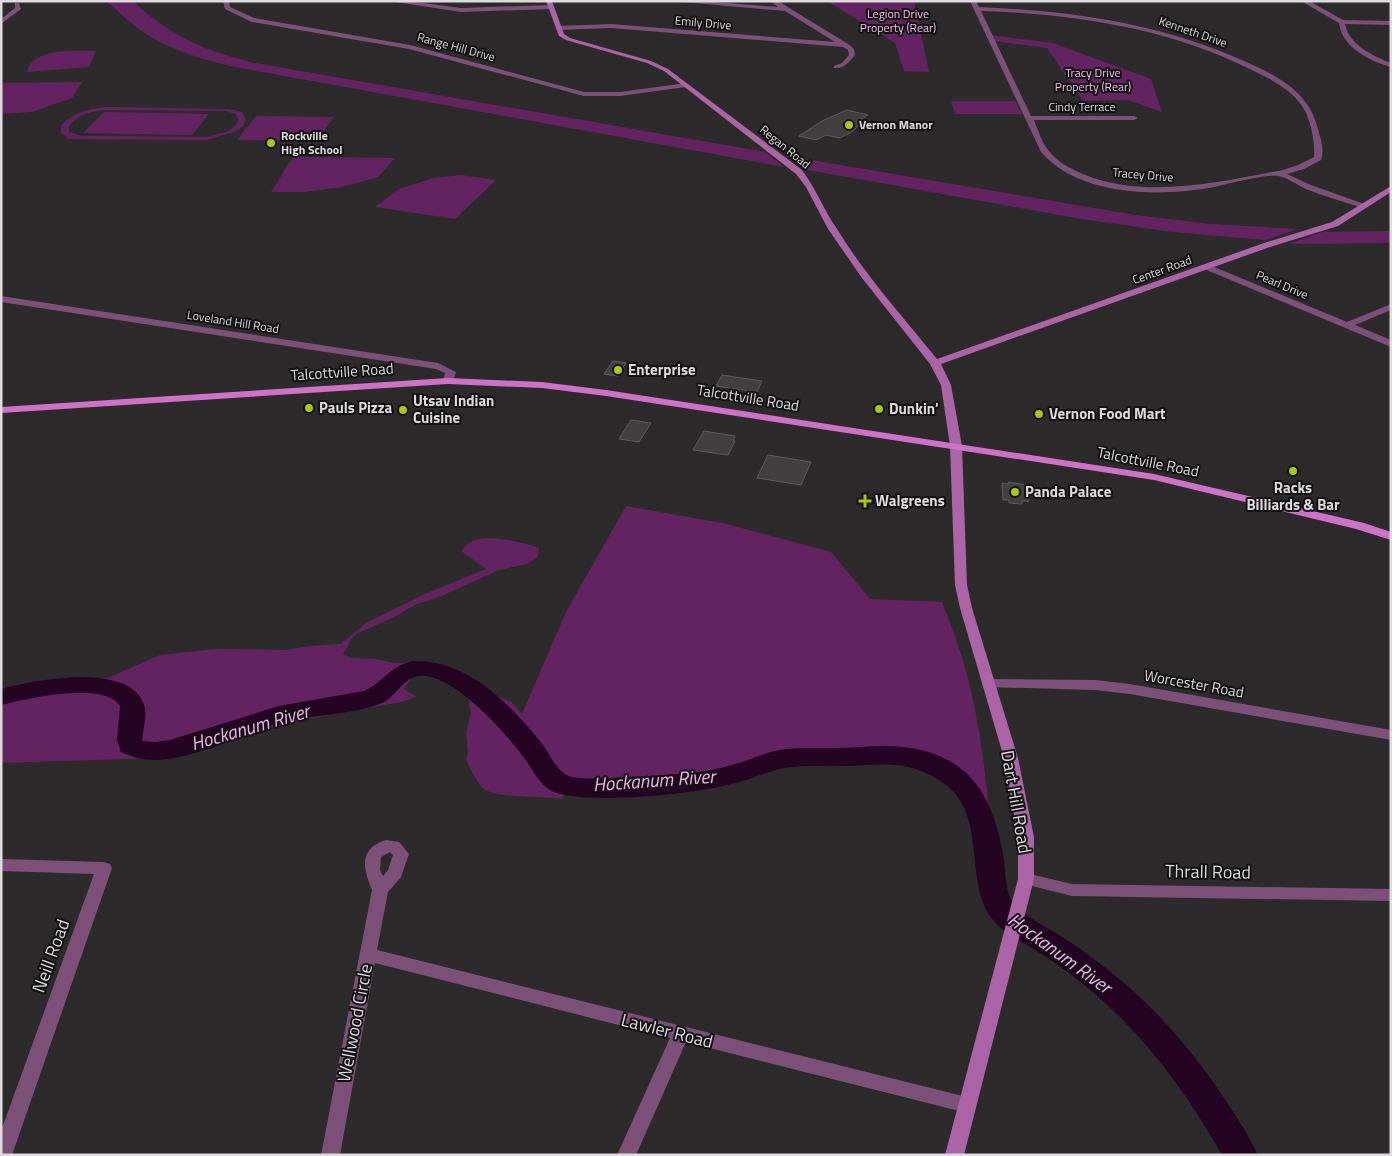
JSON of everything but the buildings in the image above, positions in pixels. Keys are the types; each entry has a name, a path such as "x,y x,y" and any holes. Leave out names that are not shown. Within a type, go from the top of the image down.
{"main road":[{"name":"Talcottville Road","path":"1,410 448,381 499,382 558,387 1154,477 1360,526 1391,536"}],"street":[{"name":"Range Hill Drive","path":"226,1 228,8 252,20 410,47 584,94 620,94 686,85"},
{"path":"392,1 461,10 550,4 558,28"},
{"path":"675,1 787,9"},
{"path":"773,1 846,44 851,49 852,55 844,64 836,67"},
{"name":"Tracey Drive","path":"973,1 1046,152 1054,162 1076,175 1108,184 1132,188 1176,189 1293,171"},
{"path":"1304,1 1342,22 1391,23"},
{"path":"1,22 18,8 18,4"},
{"name":"Kenneth Drive","path":"977,9 1039,12 1127,24 1194,42 1253,68 1291,91 1310,112 1319,150 1318,158 1293,171"},
{"path":"1342,22 1342,27 1349,40 1364,54 1391,65"},
{"name":"Emily Drive","path":"558,28 611,26 846,44"},
{"name":"Regan Road","path":"558,28 561,35 568,39 656,65 686,85 799,172 810,186 832,229 865,276 935,363 946,385 956,446"},
{"name":"Cindy Terrace","path":"1029,118 1134,118"},
{"path":"1293,171 1316,183 1366,203"},
{"path":"1279,173 1308,187 1366,203"},
{"name":"Center Road","path":"935,363 1267,245 1335,224 1391,188"},
{"name":"Pearl Drive","path":"1207,267 1391,344"},
{"name":"Loveland Hill Road","path":"1,299 438,366 451,372 448,381"},
{"path":"1347,325 1391,307"},
{"name":"Dart Hill Road","path":"954,1155 1026,879 1026,837 1011,758 966,608 961,585 956,446"},
{"name":"Worcester Road","path":"989,684 1095,685 1130,688 1391,734"},
{"name":"Neill Road","path":"1,865 104,868 2,1155"},
{"name":"Thrall Road","path":"1026,879 1072,890 1391,895"},
{"name":"Wellwood Circle","path":"330,1155 380,890"},
{"name":"Lawler Road","path":"368,955 680,1035 967,1105"},
{"path":"626,1155 680,1035"}],"green space":[{"path":"106,1 133,1 160,23 187,40 216,52 250,62 765,152 784,167 230,66 187,53 156,40 136,27"},
{"name":"Legion Drive Property (Rear)","path":"827,1 914,1 929,72 904,71 895,43"},
{"name":"Tracy Drive Property (Rear)","path":"990,35 1053,43 1151,79 1162,112 1128,100 1083,101 1047,48 993,41"},
{"path":"67,51 96,51 89,67 27,72 37,58 46,54"},
{"path":"82,82 72,98 32,112 1,114 1,85 3,83"},
{"path":"951,101 1015,101 1022,114 955,114"},
{"path":"109,107 229,109 242,112 246,120 242,127 234,132 207,140 66,139 68,137 61,133 61,126 71,117 89,110","holes":["105,110 225,111 236,114 239,120 236,125 228,131 207,137 82,136 69,132 69,126 76,119 85,114"]},
{"path":"104,112 209,114 192,135 83,133"},
{"path":"256,116 334,117 317,141 237,140"},
{"path":"788,156 1135,215 1211,224 1298,229 1265,240 1172,232 1082,219 808,170"},
{"path":"293,157 395,158 378,177 342,187 305,192 271,192"},
{"path":"461,175 496,180 455,219 375,207 399,189 433,178"},
{"path":"1391,231 1391,243 1289,244 1322,232"},
{"path":"626,506 723,523 831,552 870,599 942,602 962,656 980,736 989,810 993,858 991,864 970,791 949,774 923,759 910,756 787,758 732,775 706,780 649,786 573,786 561,799 489,792 479,782 466,759 468,752 466,732 471,713 467,691 429,674 413,675 404,689 417,697 401,702 289,722 219,745 157,758 1,763 1,689 103,680 160,655 215,649 287,650 309,646 341,644 366,623 427,593 486,569 461,551 471,542 487,538 515,541 539,548 538,557 527,564 499,570 439,597 415,605 392,618 356,634 343,654 351,658 376,659 395,663 430,663 449,669 478,684 490,693 511,702 522,714 566,612"}],"waterway":[{"name":"Hockanum River","path":"1,697 37,688 62,685 103,687 115,690 124,694 130,700 132,706 133,717 129,740 130,746 141,750 155,751 187,745 250,723 291,712 373,697 379,695 406,671 429,668 446,673 480,695 524,739 556,782 573,787 642,786 692,781 727,776 772,761 795,757 889,755 914,758 927,762 956,779 964,786 977,807 989,857 994,893 1000,908 1010,919 1072,959 1107,986 1146,1023 1182,1064 1213,1109 1241,1155"}],"place":[{"name":"Vernon Manor","path":"849,125"},
{"name":"Rockville High School","path":"271,143"},
{"name":"Enterprise","path":"618,370"},
{"name":"Pauls Pizza","path":"309,408"},
{"name":"Dunkin'","path":"879,409"},
{"name":"Utsav Indian Cuisine","path":"403,410"},
{"name":"Vernon Food Mart","path":"1039,414"},
{"name":"Racks Billiards & Bar","path":"1293,471"},
{"name":"Panda Palace","path":"1015,492"},
{"name":"Walgreens","path":"865,501"}]}
